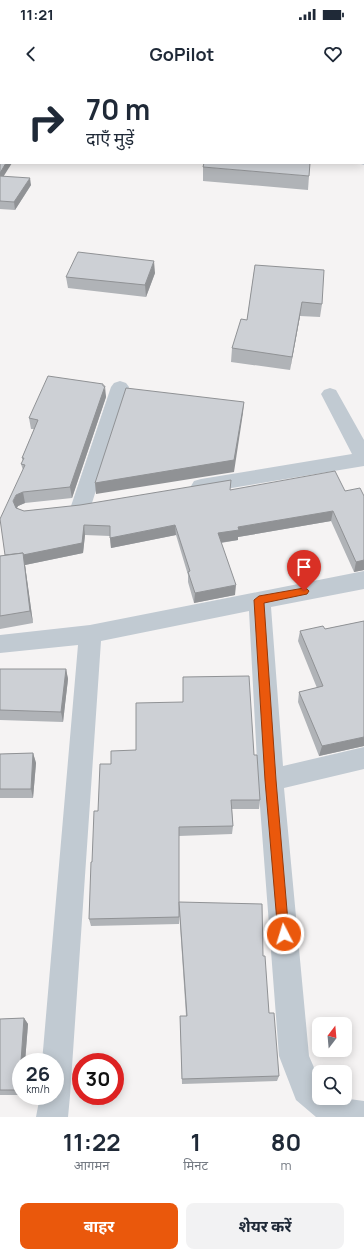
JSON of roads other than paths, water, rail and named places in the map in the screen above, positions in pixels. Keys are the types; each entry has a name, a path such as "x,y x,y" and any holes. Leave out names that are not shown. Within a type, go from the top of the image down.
{"street":[{"path":"104,502 73,507 120,387"},
{"path":"183,489 364,458 330,394"},
{"path":"0,644 90,634 364,580"},
{"path":"259,600 270,780 294,1056 308,1089 337,1114 364,1117"},
{"path":"58,1053 90,634"},
{"path":"270,780 364,758"},
{"path":"52,1117 54,1105"}]}
